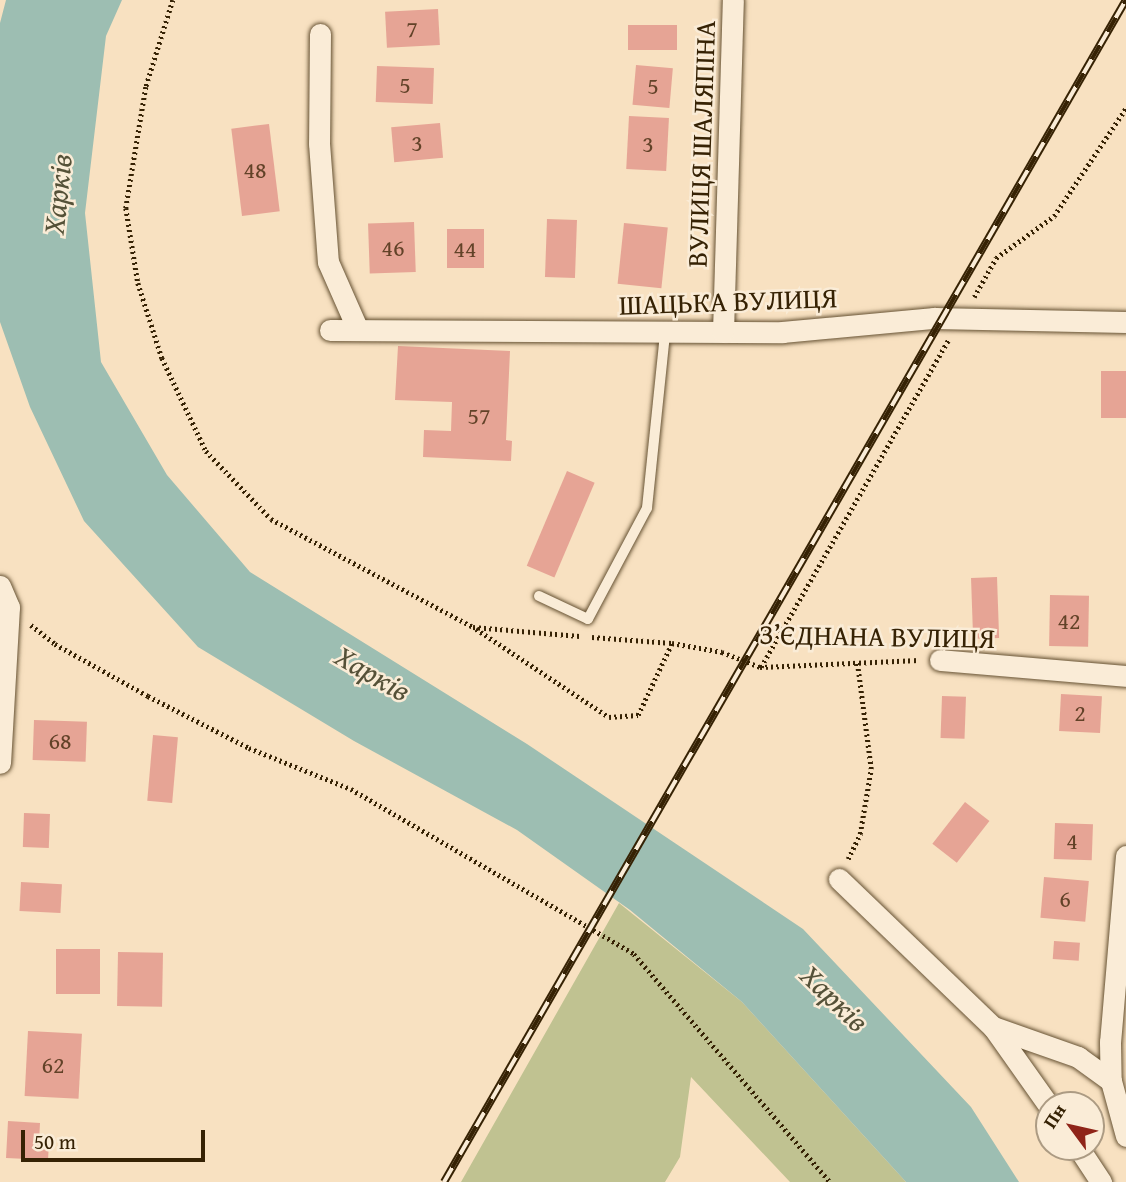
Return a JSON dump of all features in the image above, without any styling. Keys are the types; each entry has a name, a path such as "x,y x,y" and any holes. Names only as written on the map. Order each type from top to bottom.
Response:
{"street":[{"name":"ВУЛИЦЯ ШАЛЯПІНА","path":"723,332 733,0"},
{"path":"320,34 319,143 328,262 358,330"},
{"name":"ШАЦЬКА ВУЛИЦЯ","path":"330,330 665,333 961,318 1126,321"},
{"path":"0,586 9,607 0,763"},
{"name":"З’ЄДНАНА ВУЛИЦЯ","path":"940,660 1126,676"},
{"path":"1126,856 1110,1042 1111,1081 1126,1136"},
{"path":"839,879 993,1027 1038,1091"},
{"path":"993,1027 1078,1057 1111,1081"},
{"path":"1078,1057 1110,1042"},
{"path":"1087,1161 1101,1182"}],"lane":[{"path":"539,596 588,619 647,508 665,333"}],"path":[{"path":"173,0 146,87 126,208 138,283 162,358 206,451 271,519 473,627 608,717 638,715 672,643"},
{"path":"760,667 996,258 1055,216 1126,108"},
{"path":"9,607 55,644 148,696 249,748 351,789 634,954 830,1182"},
{"name":"З’ЄДНАНА ВУЛИЦЯ","path":"473,627 672,643 722,652 760,667 857,661 940,660"},
{"path":"839,879 859,834 871,769 857,661"}],"green space":[{"path":"619,903 742,1002 906,1182 790,1182 691,1077 680,1157 665,1182 461,1182"}],"water":[{"name":"Харків","path":"6,0 122,0 106,36 85,213 101,362 167,475 250,572 527,744 803,929 971,1107 1019,1182 906,1182 742,1002 630,910 517,830 354,741 198,647 84,521 30,407 0,322 0,23"}],"building":[{"path":"438,9 440,45 387,48 385,12"},
{"path":"628,25 677,25 677,50 628,50"},
{"path":"636,65 673,68 669,108 633,105"},
{"path":"377,66 434,68 433,104 376,102"},
{"path":"629,116 669,118 666,171 626,169"},
{"path":"440,123 443,158 394,162 391,127"},
{"path":"269,124 280,211 242,216 231,129"},
{"path":"547,219 577,220 575,278 545,277"},
{"path":"414,222 416,272 370,274 368,224"},
{"path":"624,223 668,228 661,288 618,284"},
{"path":"447,229 484,229 484,268 447,268"},
{"path":"398,346 510,351 506,440 512,441 511,461 423,457 424,430 451,431 452,402 395,400"},
{"path":"1101,371 1126,371 1126,418 1101,418"},
{"path":"567,471 595,483 554,578 527,566"},
{"path":"997,577 999,638 973,639 971,578"},
{"path":"1050,595 1089,596 1088,647 1049,646"},
{"path":"1061,694 1102,696 1100,733 1059,731"},
{"path":"942,696 966,697 965,739 941,738"},
{"path":"34,720 87,722 86,762 33,760"},
{"path":"153,735 178,737 172,803 147,801"},
{"path":"965,802 989,821 957,863 932,844"},
{"path":"24,813 50,814 49,848 23,847"},
{"path":"1055,823 1093,824 1092,860 1054,859"},
{"path":"1044,877 1089,881 1085,922 1040,918"},
{"path":"21,882 62,884 60,913 19,911"},
{"path":"1054,941 1080,943 1079,961 1053,959"},
{"path":"56,949 100,949 100,994 56,994"},
{"path":"118,952 163,953 162,1007 117,1006"},
{"path":"28,1031 82,1034 79,1099 25,1096"},
{"path":"8,1121 40,1123 39,1143 49,1143 48,1160 6,1158"}],"railway":[{"path":"444,1182 1126,0"}]}
